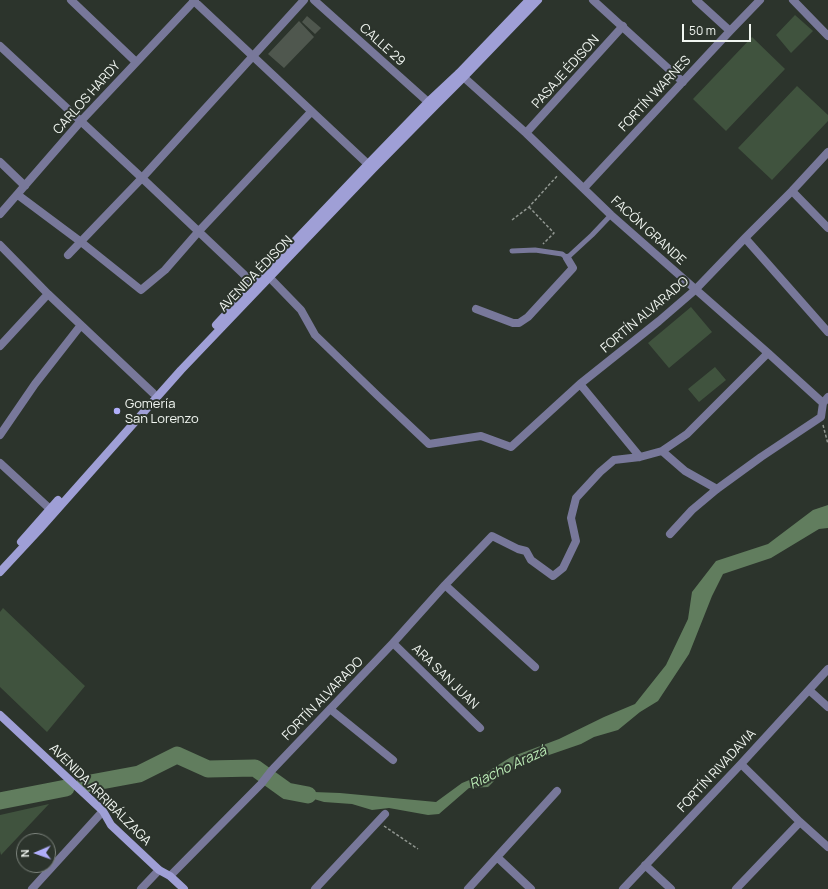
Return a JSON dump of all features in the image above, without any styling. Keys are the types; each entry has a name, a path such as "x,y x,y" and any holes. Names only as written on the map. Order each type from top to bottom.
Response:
{"main road":[{"name":"AVENIDA ÉDISON","path":"461,76 529,0"},
{"name":"AVENIDA ÉDISON","path":"0,572 39,530 54,509 154,393 254,284 432,104 538,0"},
{"name":"AVENIDA ÉDISON","path":"0,565 54,509 181,370 270,278 370,167"},
{"name":"AVENIDA ARRIBÁLZAGA","path":"0,715 103,811 111,825 159,870 170,876 184,889"}],"street":[{"path":"71,0 136,62"},
{"path":"194,0 370,167"},
{"name":"CARLOS HARDY","path":"0,214 81,122 194,0"},
{"path":"68,255 142,178 304,0"},
{"name":"CALLE 29","path":"314,0 432,104"},
{"path":"593,0 683,82"},
{"path":"696,0 730,31"},
{"name":"FORTÍN WARNES","path":"584,188 760,0"},
{"path":"793,0 828,36"},
{"name":"PASAJE ÉDISON","path":"526,133 623,26"},
{"path":"0,46 254,284 270,278"},
{"name":"FACÓN GRANDE","path":"461,76 526,133 611,215 768,353 826,400"},
{"path":"18,195 81,242 141,290 165,270 199,231 311,112"},
{"name":"FORTÍN ALVARADO","path":"270,278 301,310 315,335 429,444 482,436 511,447 580,384 659,322 696,290 828,152"},
{"path":"0,162 25,186"},
{"path":"792,191 828,228"},
{"path":"745,238 828,332"},
{"path":"0,245 48,294 154,393"},
{"path":"476,309 519,323 528,317 573,268 567,258"},
{"path":"0,346 48,294"},
{"path":"0,435 35,384 81,325"},
{"path":"580,384 640,457 662,451 687,434 768,353"},
{"path":"670,534 692,510 717,489 761,457 821,417 826,400"},
{"path":"662,451 685,471 717,489"},
{"name":"FORTÍN ALVARADO","path":"170,876 261,784 272,770 492,536 518,549 526,551 531,560 553,576 563,568 576,541 571,518 576,498 600,472 614,460 640,457"},
{"path":"0,463 54,509"},
{"path":"445,585 535,667"},
{"name":"ARA SAN JUAN","path":"393,643 480,728"},
{"name":"FORTÍN RIVADAVIA","path":"623,889 828,669"},
{"path":"809,690 828,707"},
{"path":"330,708 393,760"},
{"path":"741,764 800,822 828,847"},
{"path":"468,889 556,791"},
{"path":"32,889 103,811"},
{"path":"315,889 385,814"},
{"path":"736,889 800,822"},
{"path":"497,857 531,889"},
{"path":"645,865 671,889"},
{"path":"141,889 159,870"}],"lane":[{"path":"512,251 537,250 562,254 567,258 611,215"}],"path":[{"path":"512,220 529,207 564,169"},
{"path":"529,207 554,233 537,250"},
{"path":"821,417 828,444"},
{"path":"378,822 418,849"}],"shaded area":[{"path":"795,15 813,31 791,53 776,35"},
{"path":"752,37 785,69 726,131 693,99"},
{"path":"797,86 828,115 828,121 772,180 738,148"},
{"path":"691,307 712,332 669,368 648,343"},
{"path":"715,367 726,380 699,402 688,389"},
{"path":"3,608 85,686 47,732 0,687 0,612"},
{"path":"49,804 22,833 16,833 16,839 1,855 0,815"}],"water":[{"path":"828,505 828,528 819,529 771,558 723,574 712,596 689,654 658,701 640,712 618,730 594,737 581,744 523,764 498,777 488,787 469,788 439,814 428,815 389,808 372,810 352,804 324,802 287,791 340,793 436,802 462,783 484,774 511,757 559,739 635,704 666,665 688,619 692,592 716,561 768,544 813,510"}],"building":[{"path":"307,16 321,28 315,34 302,22"},
{"path":"299,21 314,37 284,68 268,54"}],"waterway":[{"name":"Riacho Arazá","path":"85,784 139,774 177,755 208,769 255,768 287,791 308,795"},
{"name":"Riacho Arazá","path":"0,801 66,788"}],"place":[{"name":"Gomería San Lorenzo","path":"117,411"}]}
